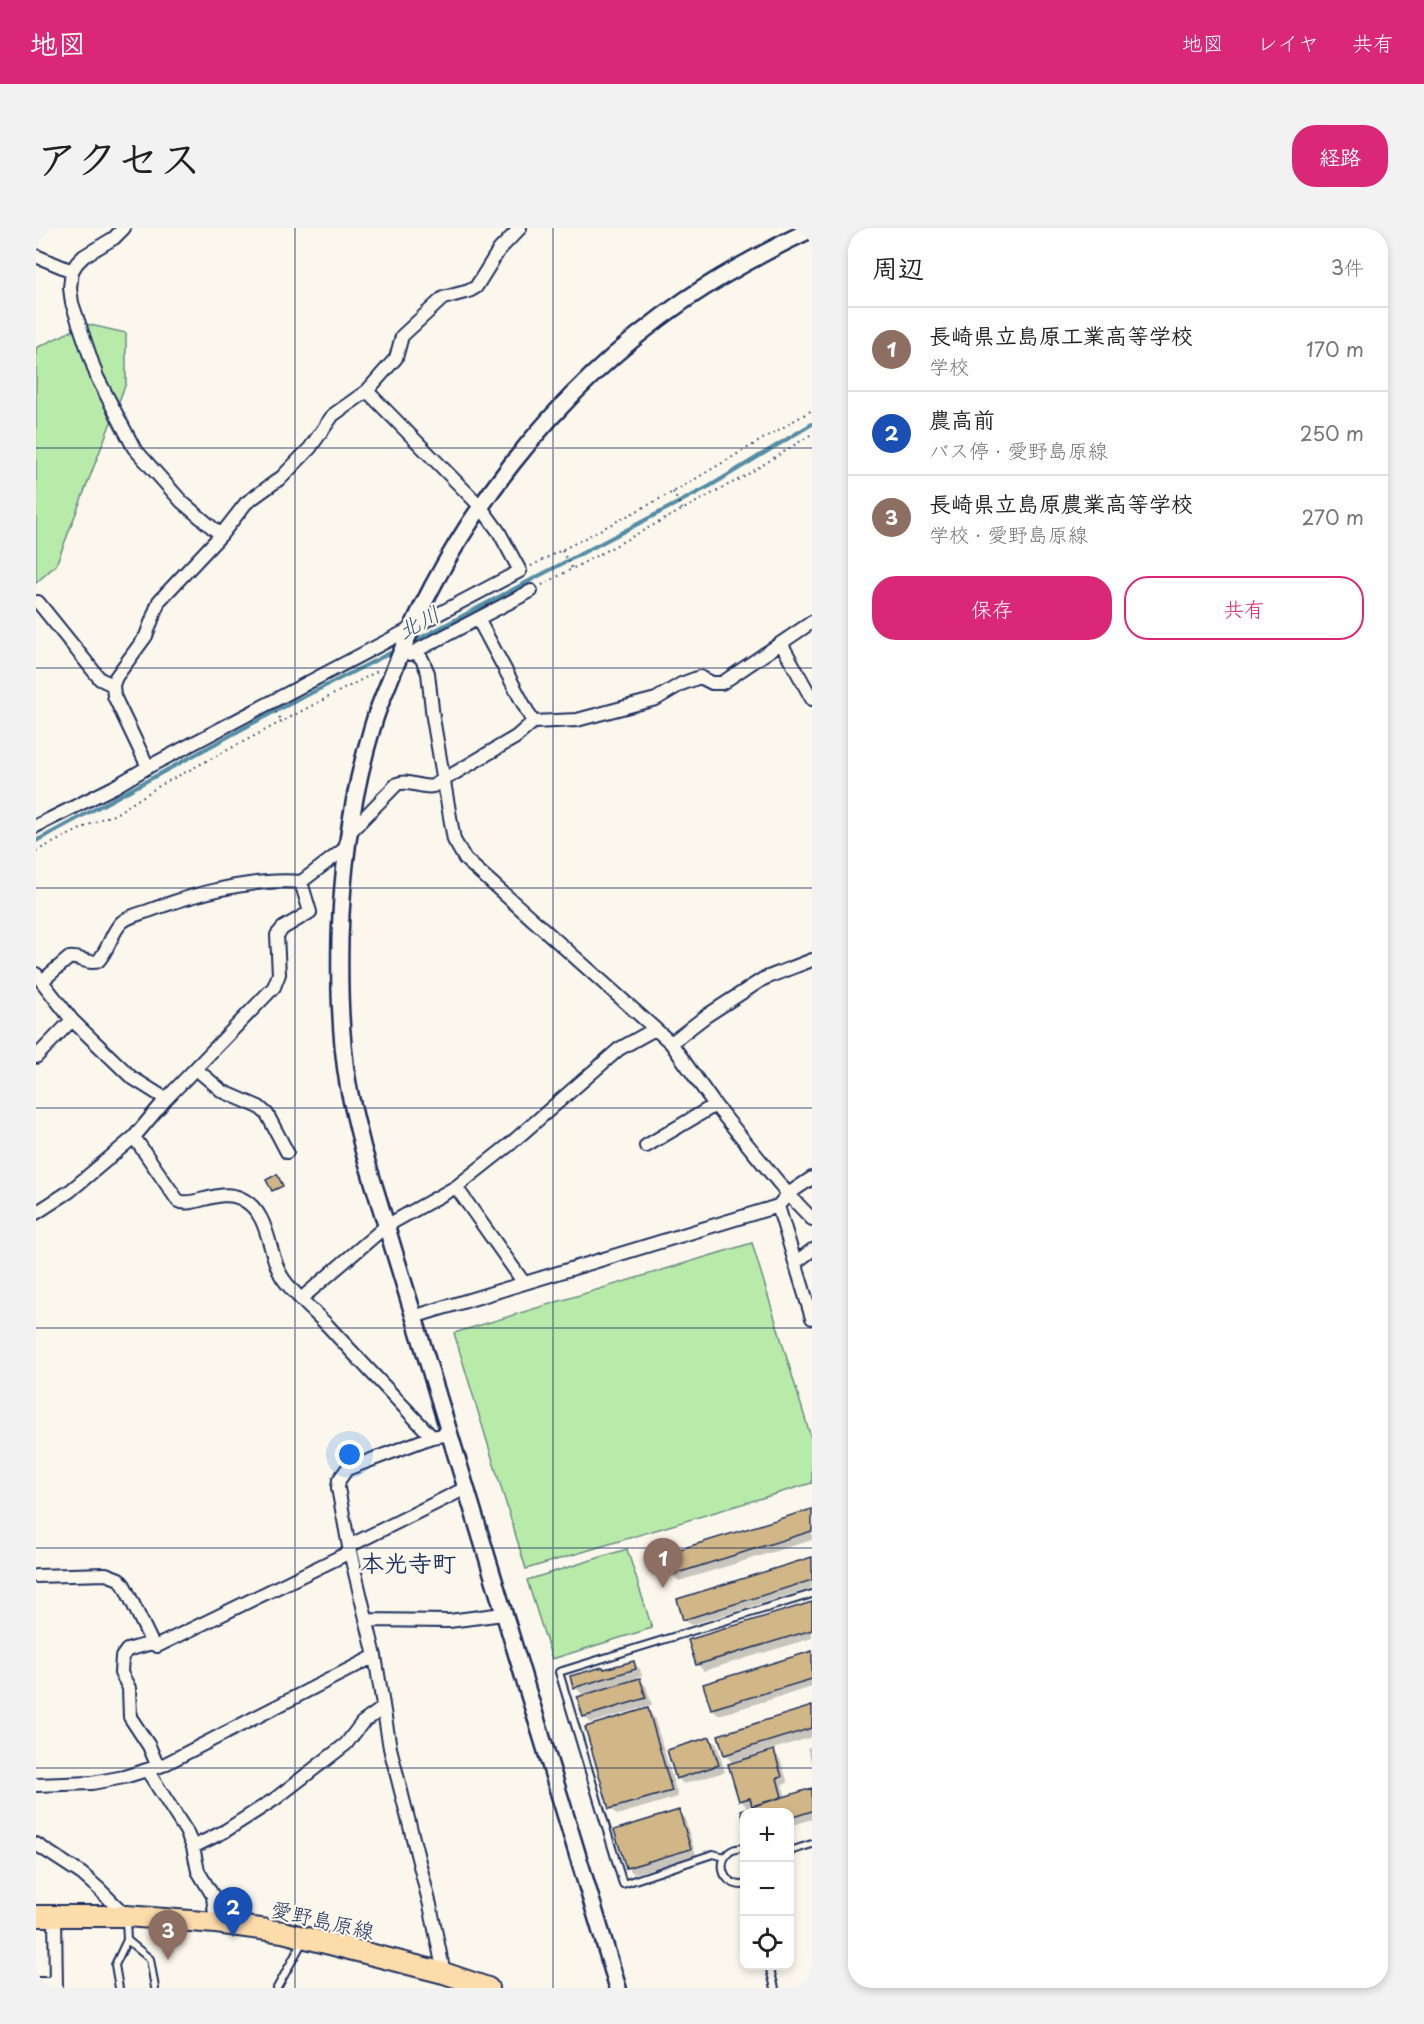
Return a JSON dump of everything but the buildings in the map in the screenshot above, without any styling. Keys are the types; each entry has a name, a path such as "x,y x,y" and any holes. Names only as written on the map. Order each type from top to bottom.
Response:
{"main road":[{"name":"愛野島原線","path":"45,1916 126,1916 216,1923 283,1932 444,1973 488,1988"}],"street":[{"path":"124,228 114,238 77,262 72,271 70,288 72,303 97,377 134,448 182,502 221,535"},
{"path":"148,766 114,696 113,685 116,676 146,636 159,601 221,535 246,503 282,477 310,448 333,415 367,391 396,358 402,336 443,298 476,287 499,250 520,228"},
{"path":"618,1988 360,1138 348,1083 343,1041 340,983 341,897 361,768 374,721 405,655 411,629 450,553 480,506 517,456 572,395 649,327 718,279 768,250 812,230"},
{"path":"36,256 72,271"},
{"path":"36,825 114,787 148,766 520,571 499,532 480,506 367,391"},
{"path":"405,655 531,591"},
{"path":"38,602 100,679 113,685"},
{"path":"478,619 533,722"},
{"path":"166,1099 131,1077 72,1020 39,978 69,958 91,963 98,961 120,924 129,917 180,900 254,884 285,880 302,882 349,839 397,784 405,782 430,787 516,736 533,722 577,720 656,699 700,676 712,683 722,683 812,622"},
{"path":"781,643 812,699"},
{"path":"405,655 422,659 428,673 442,779 454,840 465,859 671,1043 716,1105 788,1194 812,1219"},
{"path":"36,1213 70,1191 134,1137 166,1099 273,987 279,974 277,935 283,928 310,912 302,882"},
{"path":"671,1043 706,1016 763,979 812,960"},
{"path":"36,1057 72,1020"},
{"path":"302,1298 386,1226 456,1187 509,1145 619,1049 655,1029"},
{"path":"196,1069 222,1091 259,1107 267,1114 288,1152"},
{"path":"646,1146 716,1105"},
{"path":"134,1137 178,1201 185,1204 211,1196 228,1195 241,1198 254,1209 266,1228 282,1277 432,1437"},
{"path":"413,1317 778,1206 788,1194 812,1178"},
{"path":"456,1187 524,1283"},
{"path":"778,1206 812,1318"},
{"path":"795,1263 812,1251"},
{"path":"444,1973 430,1905 390,1748 375,1656 338,1488 342,1474 347,1469 432,1437 450,1434"},
{"path":"216,1923 213,1896 198,1871 193,1846 153,1768 149,1746 130,1718 129,1688 121,1673 122,1657 127,1650 152,1643 162,1645 466,1488"},
{"path":"36,1576 106,1574 119,1579 152,1643"},
{"path":"366,1620 449,1621 503,1614"},
{"path":"36,1785 92,1784 124,1778 153,1768 375,1656"},
{"path":"193,1846 225,1831 275,1799 346,1744 362,1723 383,1708"},
{"path":"36,1844 82,1874 126,1916"},
{"path":"36,1984 56,1986 45,1916"}],"lane":[{"path":"725,1857 713,1854 623,1884 559,1672 812,1594"},
{"path":"794,1849 812,1844"},
{"path":"740,1848 735,1848 725,1857 723,1869 725,1875 735,1884 740,1885"},
{"path":"119,1988 115,1965 128,1940 126,1916"},
{"path":"277,1988 305,1938"},
{"path":"128,1940 150,1959 155,1988"},
{"path":"771,1970 776,1988"}],"path":[{"path":"520,571 563,552 673,492 812,410"},
{"path":"531,591 683,511 812,434"},
{"path":"673,492 683,511"},
{"path":"563,552 572,568"},
{"path":"36,851 103,818 114,815 158,784 282,723 405,655"},
{"path":"279,719 282,723"}],"green space":[{"path":"86,324 126,333 126,383 56,565 36,583 36,348"},
{"path":"752,1243 812,1441 812,1483 526,1569 454,1333"},
{"path":"627,1549 652,1628 552,1659 527,1580"}],"waterway":[{"name":"北川","path":"411,643 710,486 812,424"},
{"name":"北川","path":"36,841 270,714 396,650"}],"place":[{"name":"長崎県立島原工業高等学校","path":"663,1588"},
{"name":"農高前","path":"233,1937"},
{"name":"長崎県立島原農業高等学校","path":"168,1960"}],"district":[{"name":"本光寺町","path":"408,1562"}]}
